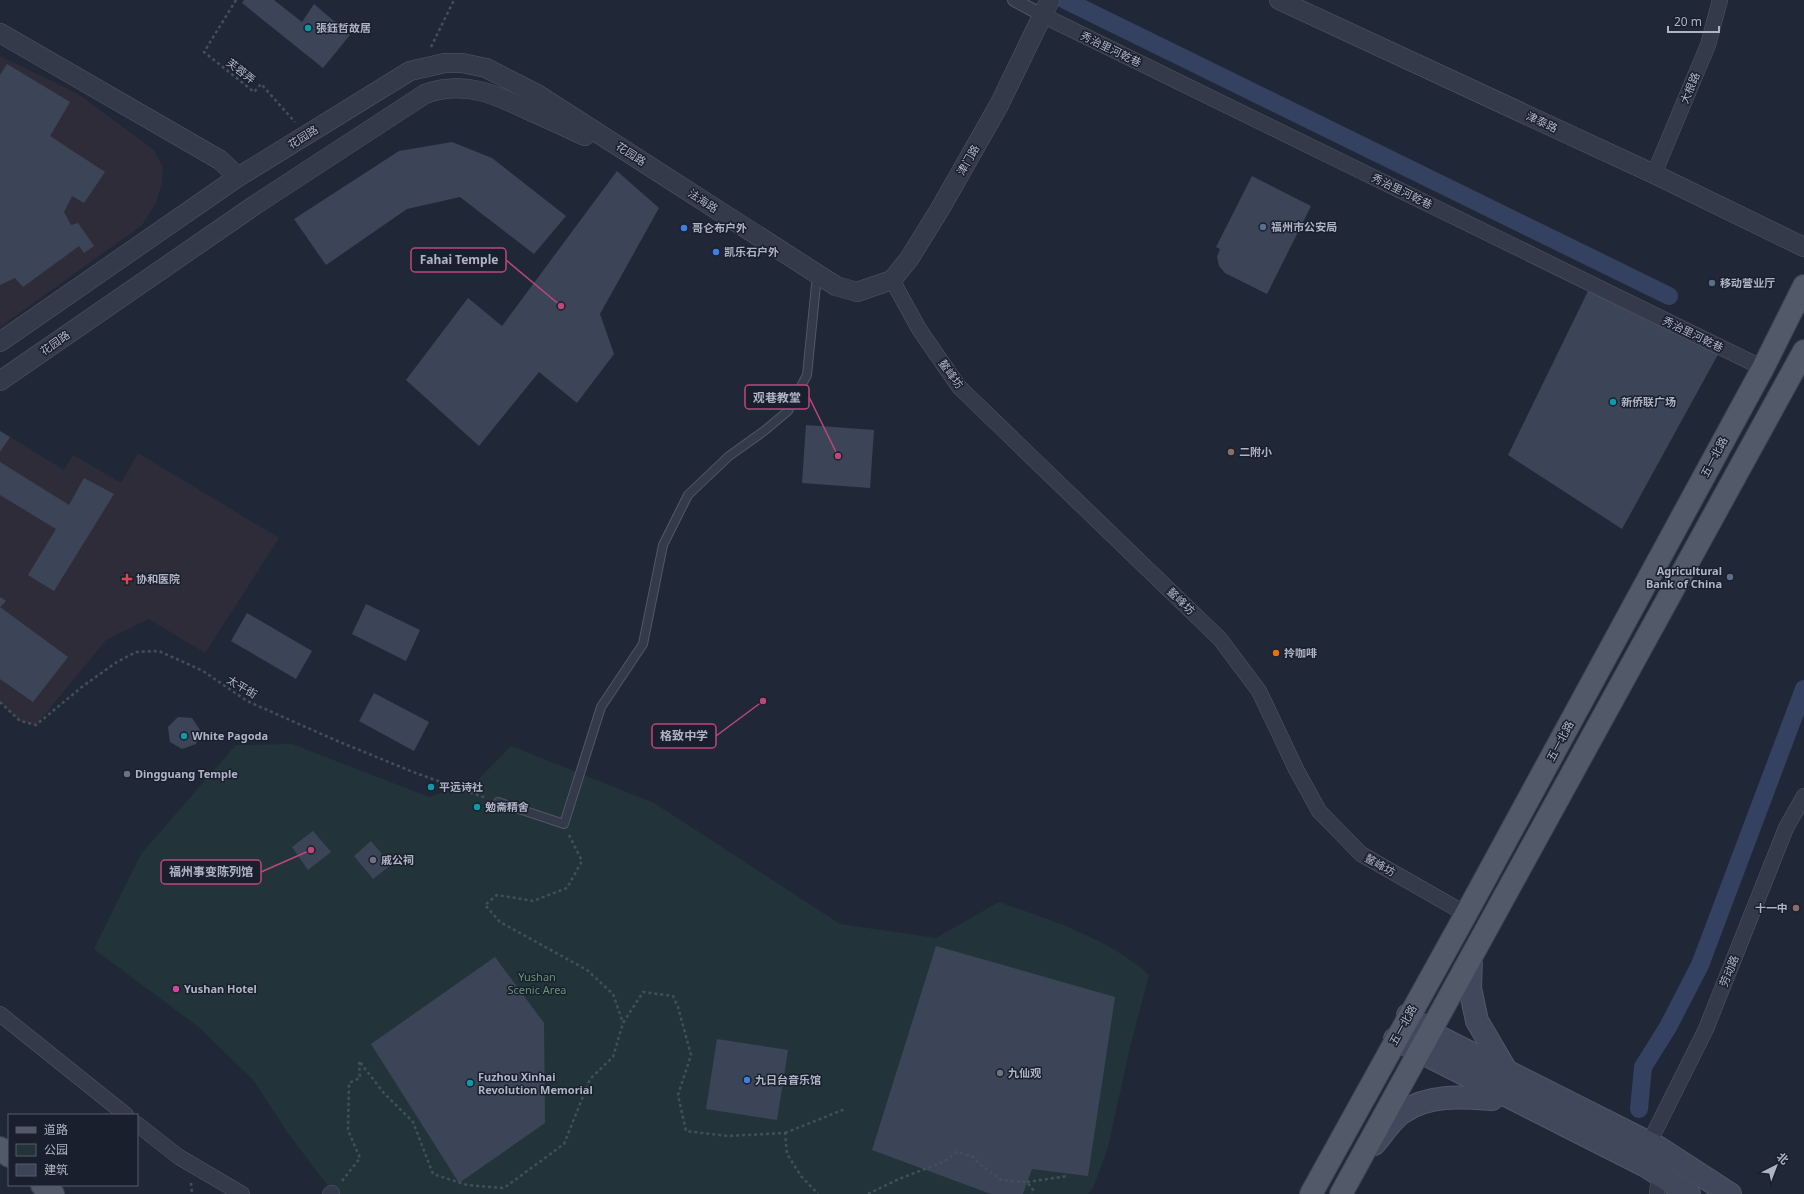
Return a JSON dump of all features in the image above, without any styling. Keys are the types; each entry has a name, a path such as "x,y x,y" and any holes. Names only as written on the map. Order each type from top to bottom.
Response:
{"main road":[{"name":"五一北路","path":"1311,1194 1395,1039 1466,914 1763,368 1804,286"},
{"path":"1341,1194 1804,351"},
{"path":"1471,958 1470,988 1477,1021 1506,1072"},
{"path":"1408,1016 1429,1032 1649,1143 1730,1194"},
{"path":"1395,1039 1646,1166 1658,1184 1689,1194"},
{"path":"1359,1161 1402,1112 1430,1099 1460,1097 1492,1099 1498,1092"},
{"path":"0,1148 8,1155"},
{"path":"43,1186 52,1194"}],"street":[{"path":"1014,0 1046,8"},
{"name":"津泰路","path":"1279,0 1654,174 1804,247"},
{"name":"大根路","path":"1654,174 1708,45 1720,0"},
{"name":"津门路","path":"892,280 909,259 940,209 999,105 1046,8"},
{"name":"秀治里河乾巷","path":"1046,8 1763,368"},
{"path":"0,33 220,160 238,177"},
{"name":"花园路","path":"0,342 238,177 410,71 445,62 462,63 486,68 537,94 654,168"},
{"name":"花园路","path":"0,381 255,205 425,94 440,88 481,90 498,96 654,168"},
{"name":"法海路","path":"654,168 836,286 856,292 892,280"},
{"name":"鳌峰坊","path":"892,280 919,329 959,387 1220,639 1259,691 1296,769 1319,811 1361,854 1466,914"},
{"name":"劳动路","path":"1649,1143 1706,1029 1786,828 1804,796"},
{"path":"0,1014 125,1114"},
{"path":"138,1125 179,1157 242,1194"}],"lane":[{"path":"498,802 564,824 601,707 643,644 663,545 688,495 729,456 764,431 788,411 807,375 817,275"}],"path":[{"name":"芙蓉弄","path":"236,0 204,52 254,92 261,84 307,134"},
{"path":"410,71 426,59 454,0"},
{"name":"太平街","path":"0,702 20,721 36,725 83,686 117,662 136,652 158,651 202,671 247,701 406,769 498,802"},
{"path":"564,824 582,861 567,888 533,901 497,895 485,905 500,922 587,970 613,994 624,1023"},
{"path":"331,1193 360,1158 348,1130 348,1083 360,1078 359,1061 383,1092 413,1122 433,1174 467,1185 504,1188 564,1144 590,1079 613,1057 624,1023 643,992 673,996 678,1007 691,1055 678,1095 686,1131 728,1136 785,1133 845,1109"},
{"path":"785,1133 787,1154 802,1176 818,1194"},
{"path":"868,1194 899,1179 943,1162 957,1152 972,1156 1001,1180 1027,1182 1068,1176"},
{"path":"1027,1182 1033,1190 1032,1194"}],"shaded area":[{"path":"0,56 78,94 154,150 163,168 162,182 156,203 142,225 0,327"},
{"name":"协和医院","path":"0,431 64,470 73,455 121,483 138,453 279,538 205,653 149,619 106,640 36,725 20,721 0,702"}],"green space":[{"name":"Yushan Scenic Area","path":"292,744 429,797 476,782 511,746 654,803 840,924 936,938 999,902 1058,923 1097,940 1133,962 1149,975 1130,1047 1108,1147 1093,1188 1088,1194 334,1194 288,1133 254,1081 200,1028 94,949 141,854 236,745"}],"building":[{"name":"張鈺哲故居","path":"244,0 274,0 302,22 314,4 350,35 323,68 242,3"},
{"path":"7,64 70,102 50,136 105,172 84,203 72,196 64,212 71,225 78,223 94,246 84,253 79,246 23,287 15,278 0,285 0,75"},
{"path":"452,142 492,158 566,216 534,254 460,197 407,209 326,265 294,219 399,151"},
{"path":"617,171 659,208 600,314 614,354 577,403 539,372 479,446 406,380 468,298 502,326"},
{"name":"福州市公安局","path":"1252,176 1311,206 1267,294 1225,273 1219,266 1217,257 1220,249 1216,247"},
{"name":"新侨联广场","path":"1591,285 1721,349 1622,529 1508,455"},
{"path":"806,425 874,430 870,488 802,483"},
{"path":"0,431 10,437 0,452"},
{"path":"0,462 69,505 84,478 114,494 54,591 28,575 56,529 0,495"},
{"path":"0,597 6,601 0,607"},
{"path":"366,604 420,630 406,661 352,634"},
{"path":"0,607 68,657 33,702 0,679"},
{"path":"247,613 312,651 296,679 231,641"},
{"path":"374,693 429,722 414,751 359,721"},
{"name":"White Pagoda","path":"178,717 192,718 200,730 196,744 182,749 170,742 168,727"},
{"path":"313,831 331,852 308,870 292,847"},
{"name":"戚公祠","path":"371,841 391,865 373,879 354,856"},
{"name":"九仙观","path":"936,946 1115,997 1088,1176 1032,1169 1023,1194 991,1194 872,1150"},
{"name":"Fuzhou Xinhai Revolution Memorial","path":"495,957 544,1023 545,1123 459,1183 371,1044"},
{"name":"九日台音乐馆","path":"717,1039 788,1050 777,1120 706,1109"}],"waterway":[{"path":"1065,0 1669,296"},
{"path":"1639,1109 1643,1067 1668,1027 1700,965 1804,689"}],"place":[{"name":"張鈺哲故居","path":"308,28"},
{"name":"福州市公安局","path":"1263,227"},
{"name":"哥仑布户外","path":"684,228"},
{"name":"凯乐石户外","path":"716,252"},
{"name":"移动营业厅","path":"1712,283"},
{"name":"Fahai Temple","path":"561,306"},
{"name":"新侨联广场","path":"1613,402"},
{"name":"二附小","path":"1231,452"},
{"name":"观巷教堂","path":"838,456"},
{"name":"Agricultural Bank of China","path":"1730,577"},
{"name":"协和医院","path":"127,579"},
{"name":"拎咖啡","path":"1276,653"},
{"name":"格致中学","path":"763,701"},
{"name":"White Pagoda","path":"184,736"},
{"name":"Dingguang Temple","path":"127,774"},
{"name":"平远诗社","path":"431,787"},
{"name":"勉斋精舍","path":"477,807"},
{"name":"福州事变陈列馆","path":"311,850"},
{"name":"戚公祠","path":"373,860"},
{"name":"十一中","path":"1796,908"},
{"name":"Yushan Hotel","path":"176,989"},
{"name":"九仙观","path":"1000,1073"},
{"name":"九日台音乐馆","path":"747,1080"},
{"name":"Fuzhou Xinhai Revolution Memorial","path":"470,1083"}]}
